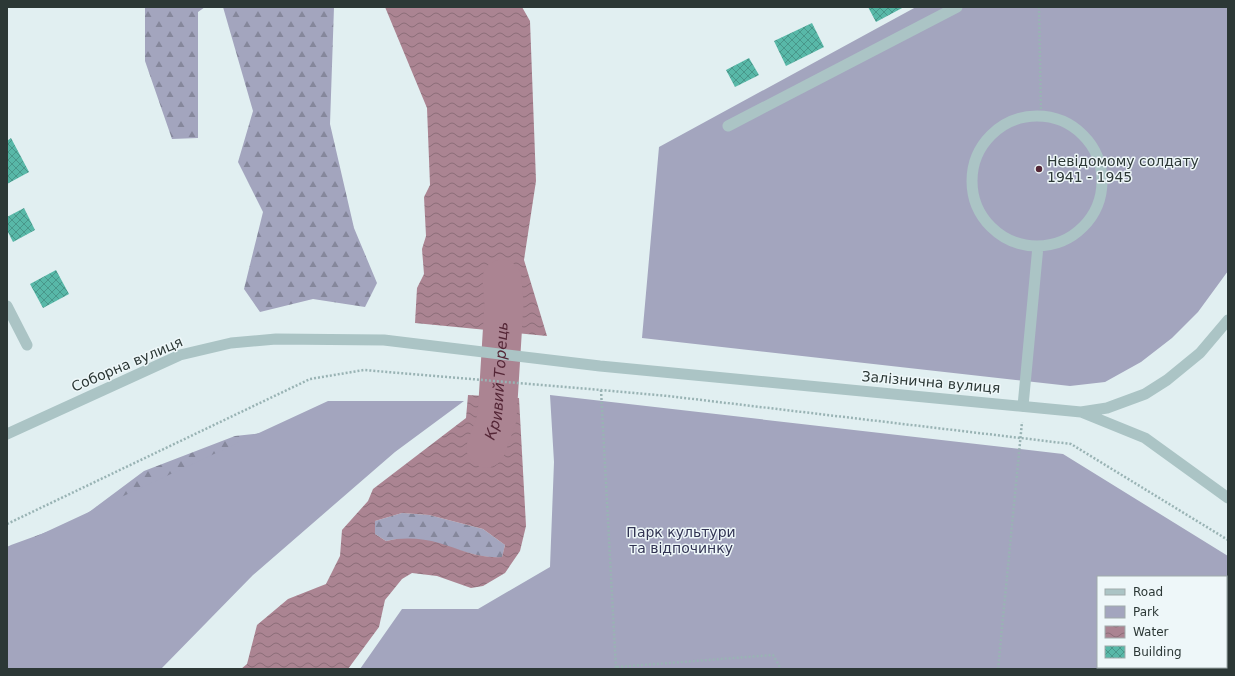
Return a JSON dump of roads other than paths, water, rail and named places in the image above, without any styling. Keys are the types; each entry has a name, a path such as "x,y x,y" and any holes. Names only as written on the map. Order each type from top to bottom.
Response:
{"street":[{"path":"728,126 957,7"},
{"path":"1041,115 1062,120 1081,132 1095,149 1102,171 1102,193 1094,214 1079,231 1060,242 1038,246 1017,243 998,234 984,218 974,200 972,179 975,158 986,140 1001,126 1020,118 1041,115"},
{"path":"1023,406 1038,246"},
{"path":"7,306 27,345"},
{"name":"Залізнична вулиця","path":"600,366 1081,412 1107,408 1145,394 1167,380 1200,353 1228,320"},
{"name":"Соборна вулиця","path":"7,434 180,355 231,343 276,339 384,340 600,366"},
{"path":"1081,412 1145,438 1228,498"}],"water":[{"path":"385,7 522,7 530,21 536,181 524,260 547,336 415,323 417,288 424,274 422,249 426,236 424,197 430,185 427,108"},
{"path":"468,395 519,398 526,526 520,551 505,573 483,586 471,588 437,576 412,573 402,579 385,600 379,627 348,669 241,669 247,664 257,625 288,599 326,584 340,556 342,530 368,501 373,489 466,418","holes":["402,513 429,515 483,529 505,545 502,557 477,555 426,540 406,539 386,541 375,534 375,521"]}],"waterway":[{"name":"Кривий Торець","path":"486,448 497,418 504,304 502,279"}],"place":[{"name":"Невідомому солдату 1941 - 1945","path":"1039,169"}],"park label":[{"name":"Парк культури та відпочинку","path":"681,540"}]}
